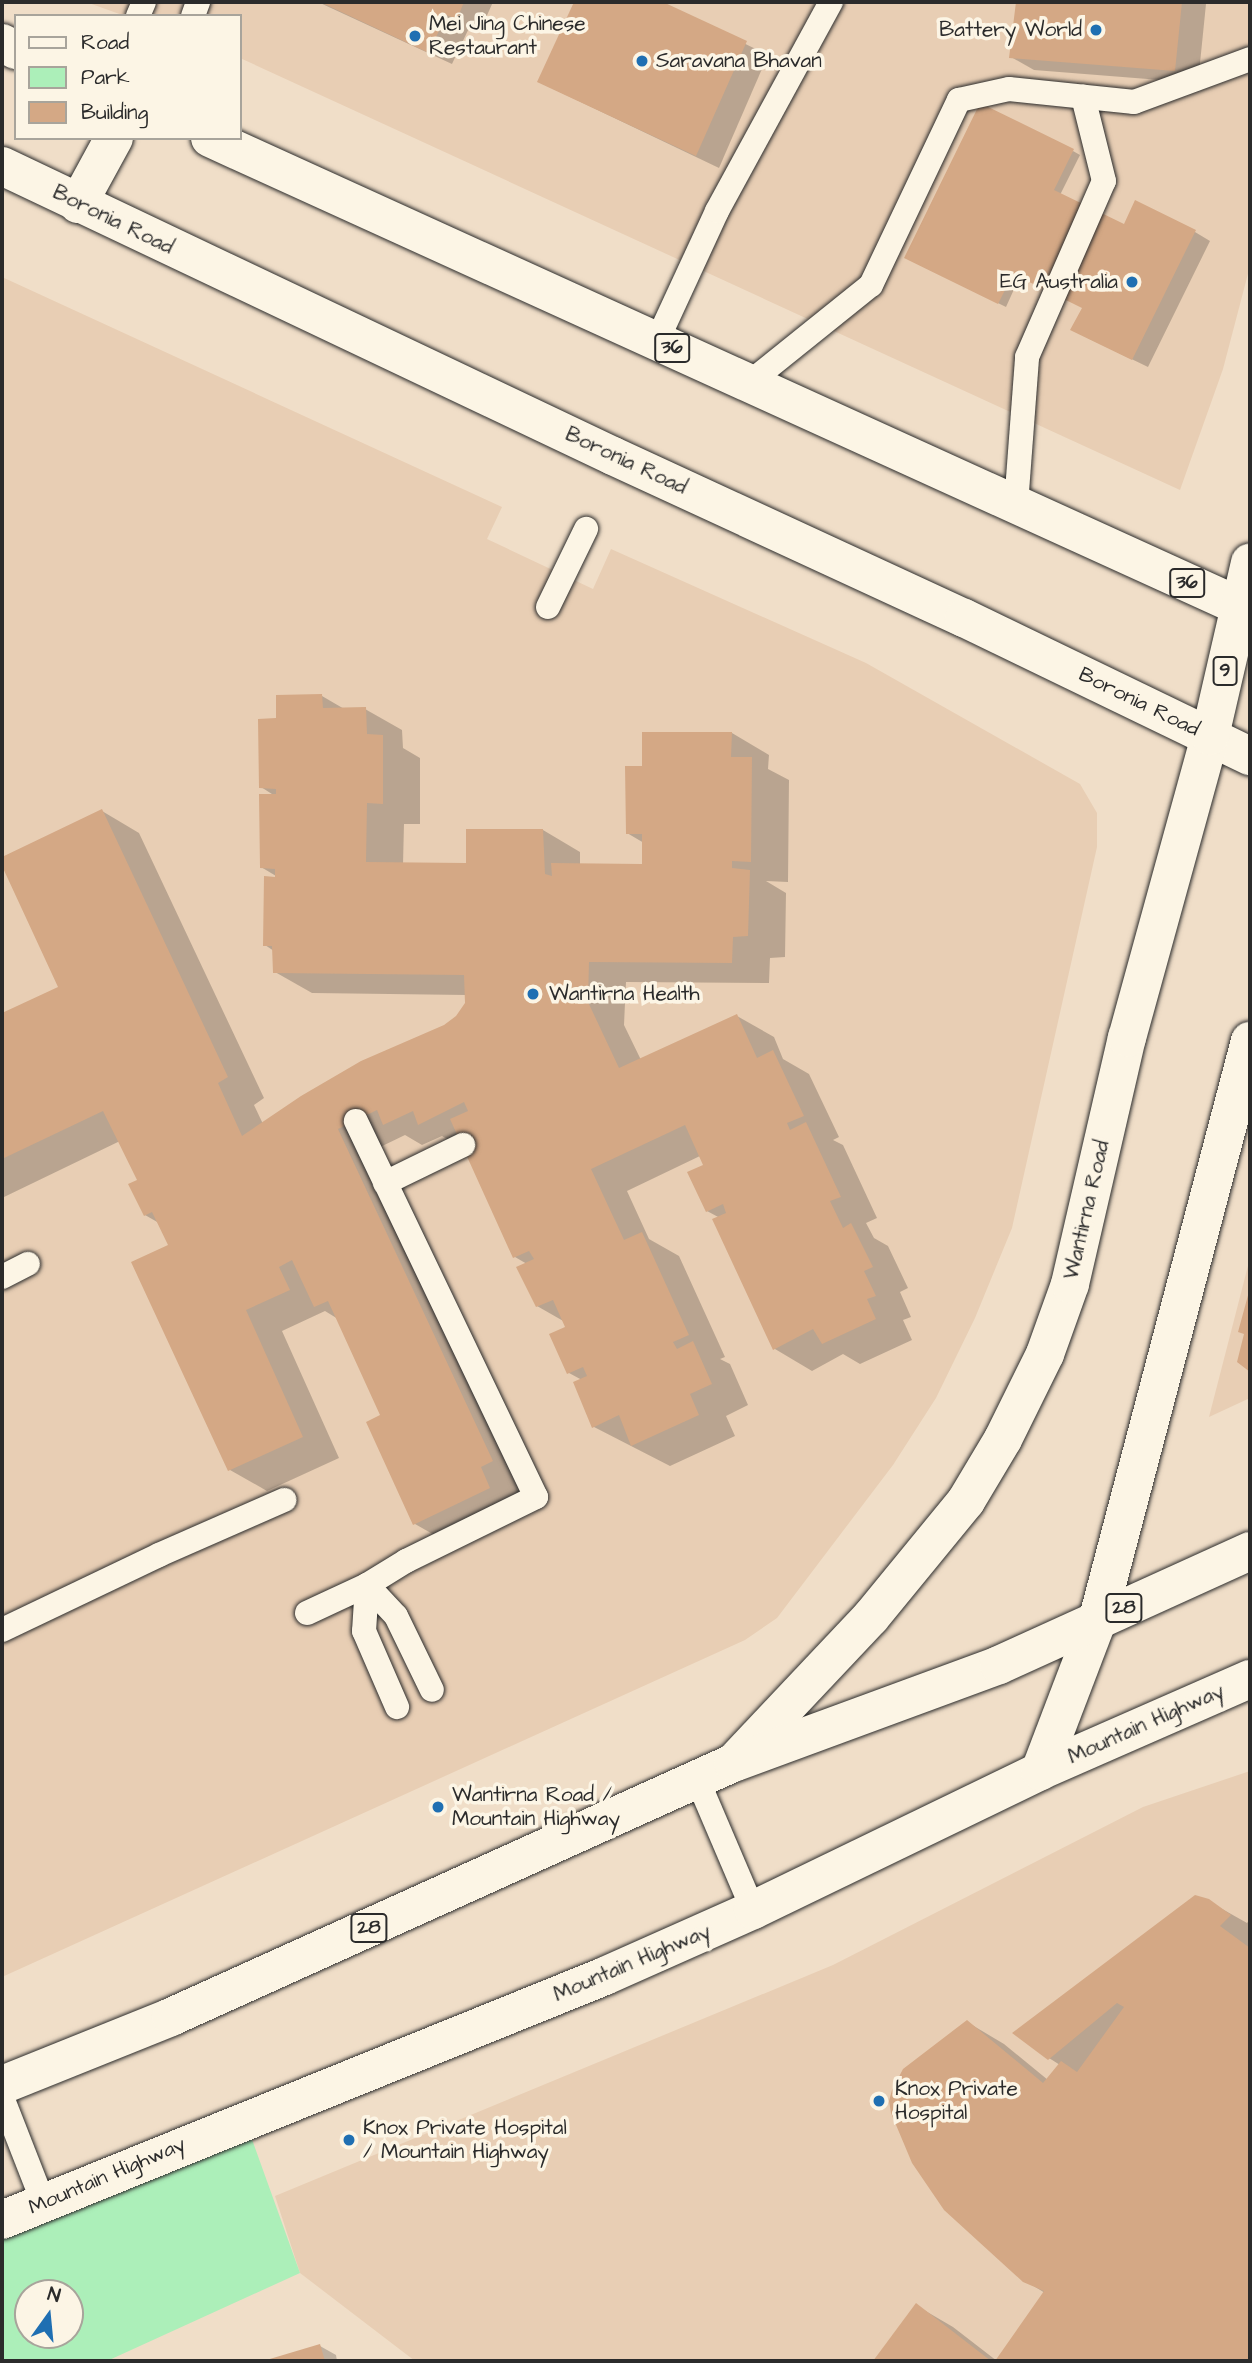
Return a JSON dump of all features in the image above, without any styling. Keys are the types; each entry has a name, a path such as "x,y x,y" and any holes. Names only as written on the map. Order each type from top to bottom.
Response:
{"main road":[{"path":"78,204 113,140"},
{"name":"36","path":"214,140 1245,609"},
{"name":"Boronia Road","path":"2,166 964,618 1250,756"},
{"name":"Wantirna Road","path":"733,1763 871,1617 965,1501 1003,1439 1045,1354 1070,1284 1127,1038 1245,609 1250,563"},
{"path":"1040,1771 1097,1622 1250,1041"},
{"name":"28","path":"2,2085 171,2017 733,1763 999,1665 1250,1551"},
{"name":"Mountain Highway","path":"2,2220 606,1976 754,1910 1040,1771 1250,1679"}],"lane":[{"path":"657,341 718,211 831,2"},
{"path":"748,383 871,285 959,100 1009,89 1133,102 1250,59"},
{"path":"1016,505 1027,357 1104,181 1083,97"},
{"path":"548,607 586,529"},
{"path":"307,1613 367,1586 406,1560 536,1497 356,1121"},
{"path":"385,1183 463,1145"},
{"path":"2,1277 28,1264"},
{"path":"2,1630 159,1555 284,1500"},
{"path":"367,1586 396,1616 432,1690"},
{"path":"367,1586 364,1631 397,1707"},
{"path":"698,1781 754,1910"},
{"path":"2,2097 43,2202"}],"shaded area":[{"path":"86,2 1250,2 1250,266 1223,369 1180,490 242,59 242,14 119,14"},
{"name":"Wantirna Health","path":"2,277 502,507 487,539 593,589 611,549 866,663 1080,784 1097,813 1097,847 1012,1228 975,1318 936,1398 893,1465 777,1618 745,1640 2,1977"},
{"path":"1250,1258 1250,1398 1209,1417"},
{"name":"Knox Private Hospital","path":"1250,1771 1250,2361 415,2361 300,2273 275,2196 833,1965 1143,1807"}],"green space":[{"path":"245,2120 300,2273 107,2361 2,2361 2,2220"}],"building":[{"name":"Mei Jing Chinese Restaurant","path":"320,2 464,2 457,19 446,15 429,53"},
{"name":"Saravana Bhavan","path":"574,2 663,2 747,41 696,156 537,82"},
{"name":"Battery World","path":"1016,2 1182,2 1175,71 1009,58"},
{"path":"980,103 1074,149 1054,190 1124,224 1135,200 1196,230 1132,360 1070,330 1082,308 1013,274 998,304 904,258"},
{"path":"322,694 323,708 366,707 367,734 383,735 383,804 367,803 366,862 466,863 466,829 543,829 545,874 552,876 551,863 642,864 642,834 626,834 625,766 642,766 642,732 732,732 731,757 752,757 751,862 732,861 732,868 750,870 748,936 733,937 732,963 589,962 588,1002 619,1068 737,1014 757,1058 773,1050 804,1116 787,1123 790,1130 806,1122 841,1197 830,1201 843,1228 851,1223 873,1267 864,1271 876,1296 867,1299 876,1319 822,1344 813,1329 773,1350 712,1219 726,1213 723,1204 706,1212 687,1172 703,1165 685,1125 591,1169 624,1240 642,1232 689,1335 673,1342 677,1349 693,1341 712,1384 690,1394 699,1415 631,1446 619,1415 592,1428 573,1382 587,1376 583,1367 567,1374 549,1334 565,1327 553,1300 536,1307 516,1267 534,1259 529,1251 513,1258 450,1119 468,1111 464,1102 418,1125 413,1111 383,1125 377,1110 338,1129 493,1461 481,1467 490,1488 413,1525 366,1422 380,1415 328,1301 314,1307 292,1260 279,1267 290,1290 246,1310 303,1437 228,1471 131,1262 168,1245 152,1212 144,1216 128,1184 137,1180 103,1111 2,1159 2,1013 58,987 2,866 2,857 102,809 228,1077 218,1083 242,1136 301,1096 361,1061 444,1025 456,1016 465,1003 464,975 273,973 272,946 263,946 264,876 275,877 275,869 260,868 259,794 276,794 276,789 259,788 258,719 276,718 276,695"},
{"path":"1250,1288 1250,1372 1237,1362 1244,1334 1238,1332"},
{"path":"1195,1895 1209,1899 1231,1915 1220,1926 1250,1948 1250,2361 995,2361 1044,2291 1023,2282 944,2210 912,2163 891,2113 889,2101 892,2090 903,2069 967,2020 1043,2083 1061,2061 1077,2072 1124,2007 1117,2003 1048,2060 1012,2033"},
{"path":"916,2303 991,2361 873,2361"},
{"path":"320,2344 325,2361 263,2361"}],"place":[{"name":"Battery World","path":"1096,30"},
{"name":"Mei Jing Chinese Restaurant","path":"415,36"},
{"name":"Saravana Bhavan","path":"642,61"},
{"name":"EG Australia","path":"1132,282"},
{"name":"Wantirna Health","path":"533,994"},
{"name":"Wantirna Road / Mountain Highway","path":"438,1807"},
{"name":"Knox Private Hospital","path":"879,2101"},
{"name":"Knox Private Hospital / Mountain Highway","path":"349,2140"}]}
